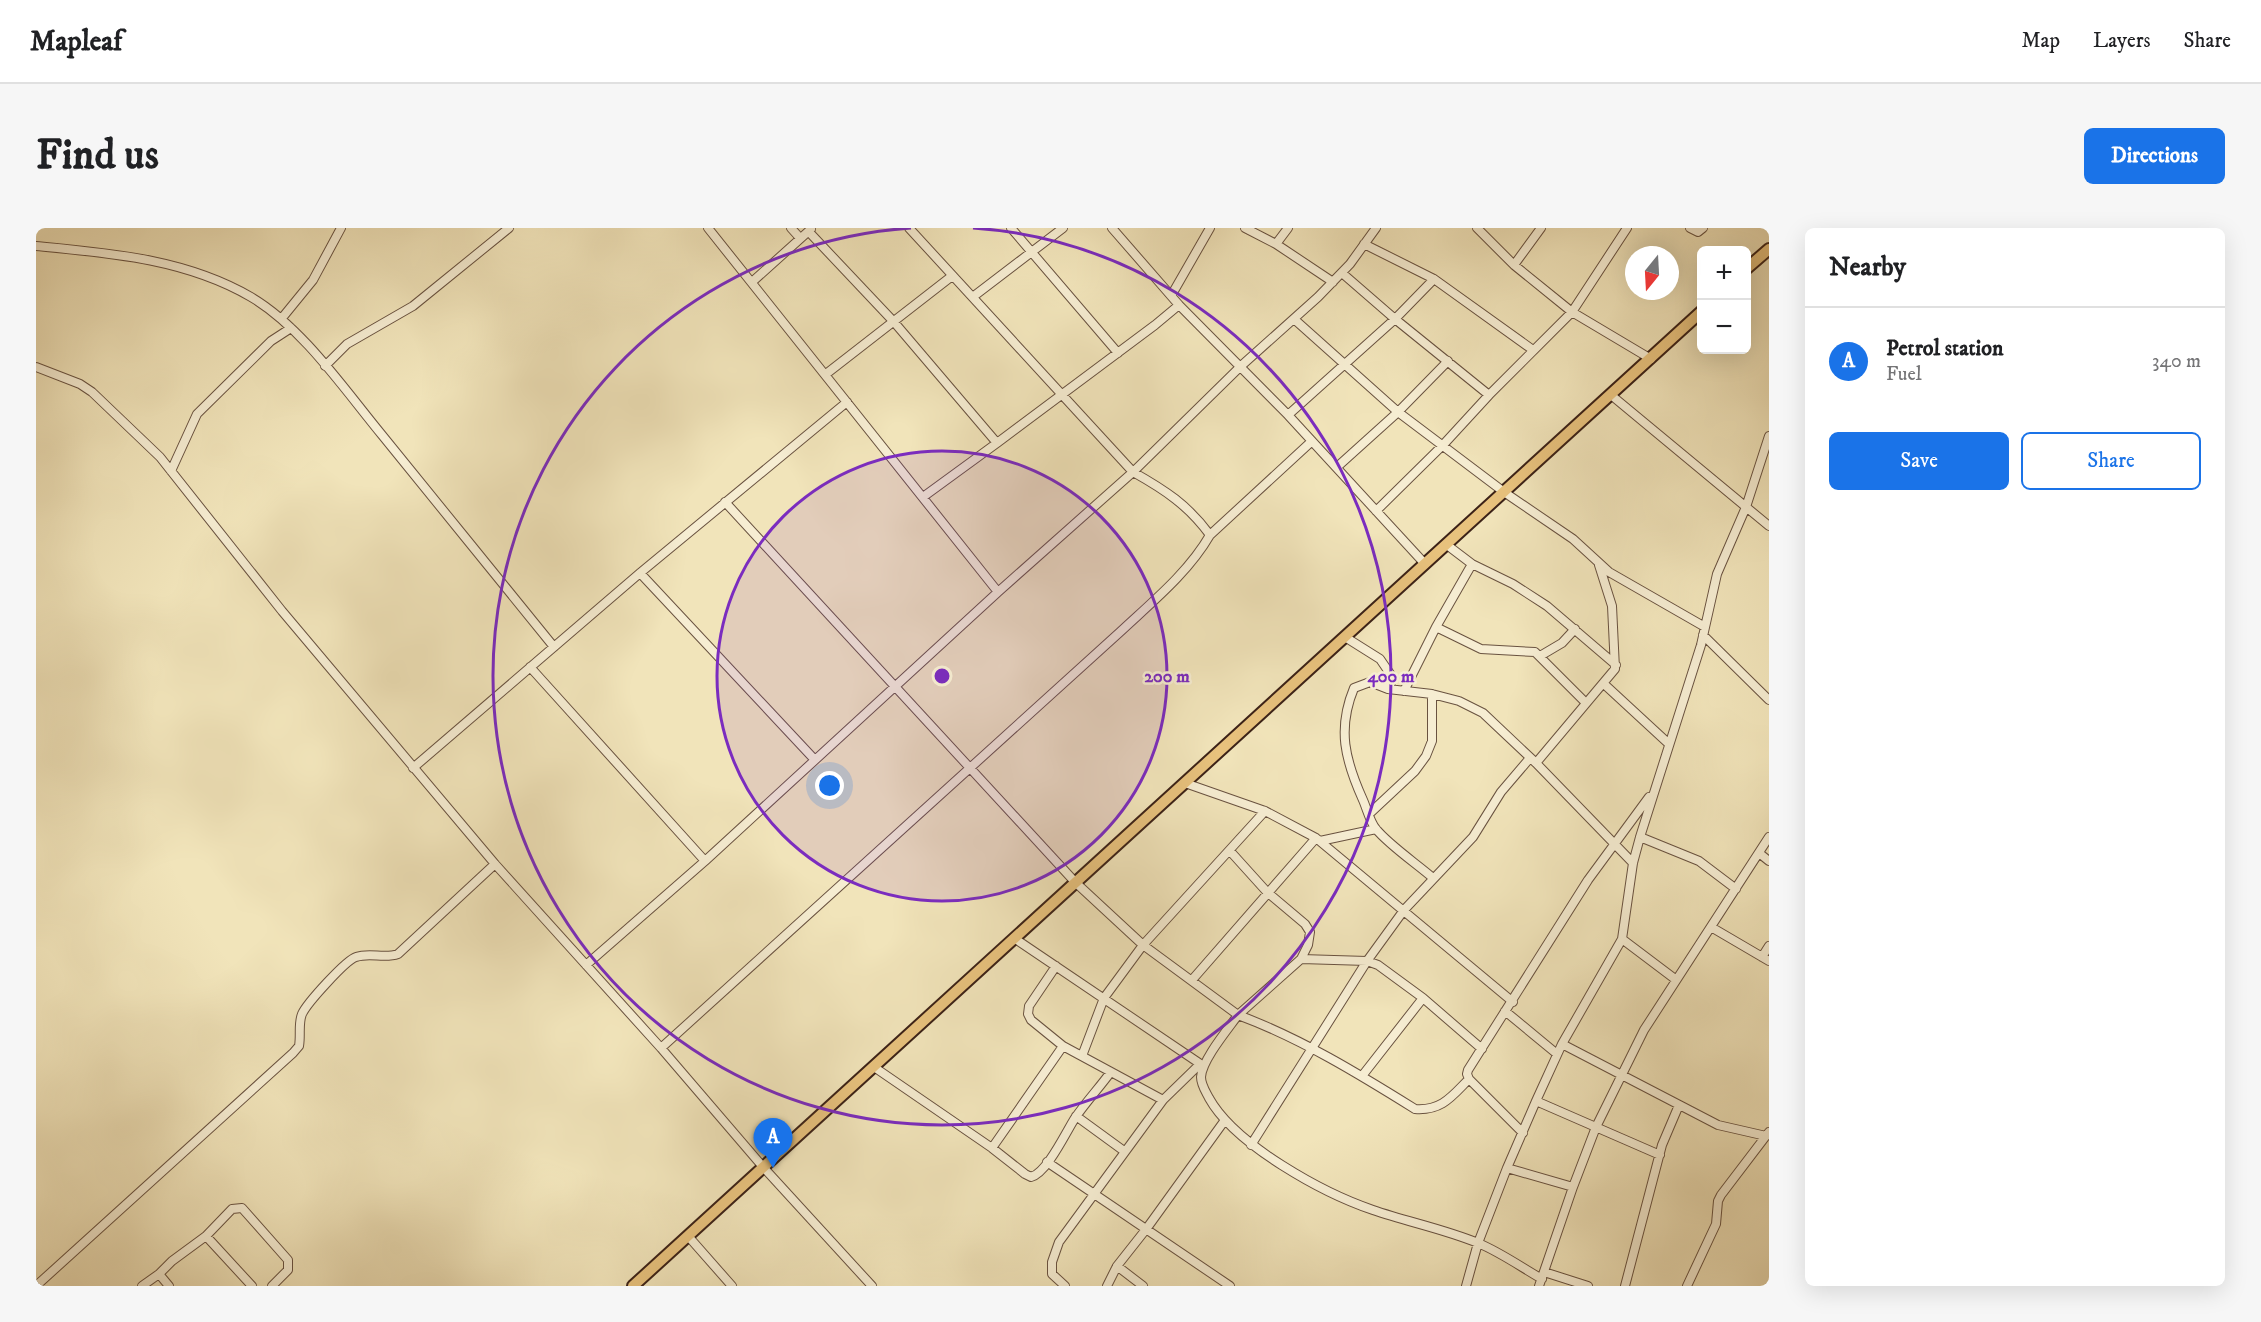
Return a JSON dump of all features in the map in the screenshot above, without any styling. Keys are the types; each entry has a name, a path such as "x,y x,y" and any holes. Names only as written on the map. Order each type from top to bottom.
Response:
{"main road":[{"path":"1751,265 1769,249"},
{"path":"633,1286 1697,315"}],"street":[{"path":"282,318 313,280 341,228"},
{"path":"325,366 347,344 413,306 509,228"},
{"path":"708,228 998,592"},
{"path":"791,228 800,238"},
{"path":"909,228 952,276 974,296 1060,395 1133,472 1173,495 1190,510 1210,535"},
{"path":"1011,228 1118,353"},
{"path":"974,296 1063,228"},
{"path":"1171,296 1210,228"},
{"path":"1245,228 1276,244 1333,282"},
{"path":"1276,244 1288,228"},
{"path":"586,965 705,861 894,686 1133,472 1241,366 1342,273 1376,228"},
{"path":"1477,228 1514,266 1572,312 1651,359"},
{"path":"1514,266 1541,228"},
{"path":"1376,511 1572,312 1627,228"},
{"path":"1690,228 1698,232 1703,228"},
{"path":"1115,229 1179,305 1288,415 1425,564"},
{"path":"752,282 810,230 894,322 997,443"},
{"path":"1364,244 1434,279 1533,350"},
{"path":"36,246 127,255 171,265 211,278 250,297 282,318 325,366 554,647"},
{"path":"1342,273 1489,395"},
{"path":"826,374 952,276"},
{"path":"1288,415 1395,319 1434,279"},
{"path":"924,497 1179,305"},
{"path":"1294,319 1398,412 1504,492 1573,539 1609,572 1704,631 1769,700"},
{"path":"171,471 197,414 271,341 291,328"},
{"path":"1337,467 1398,412 1448,361"},
{"path":"36,367 80,384 92,392 136,433 171,471 282,611 495,864 661,1048 763,1167 872,1286"},
{"path":"1611,395 1769,526"},
{"path":"413,768 640,573 847,402"},
{"path":"1466,1286 1478,1243 1507,1168 1557,1054 1622,939 1640,837 1704,631 1717,574 1746,507 1769,436"},
{"path":"661,1048 1184,571 1200,552 1210,535 1312,441"},
{"path":"725,502 1075,882 1143,945 1238,1015 1259,1023 1362,1076 1415,1109 1428,1110 1446,1102 1470,1079"},
{"path":"1447,545 1472,564 1531,596 1575,629 1616,665"},
{"path":"1404,691 1436,627 1472,564"},
{"path":"1251,1145 1367,961 1404,910 1473,837 1501,792 1587,704 1616,669 1612,606 1599,564"},
{"path":"640,573 815,760"},
{"path":"1436,627 1481,650 1535,652 1587,704"},
{"path":"1540,656 1562,643 1575,629"},
{"path":"1345,637 1385,664 1393,678 1388,689"},
{"path":"530,667 705,861"},
{"path":"1432,878 1376,829 1355,783 1346,754 1343,732 1345,716 1357,686 1370,682 1388,689 1432,694 1478,710 1533,760 1634,863"},
{"path":"1604,684 1669,744"},
{"path":"1369,814 1415,771 1426,756 1431,741 1432,694"},
{"path":"1185,783 1265,811 1318,839 1513,1002"},
{"path":"1523,1133 1470,1079 1467,1074 1468,1070 1588,880 1654,791"},
{"path":"1082,1056 1104,998 1143,945 1265,811"},
{"path":"1192,980 1267,892 1318,839 1376,829"},
{"path":"1640,837 1699,861 1736,889"},
{"path":"1542,1279 1596,1127 1644,1030 1769,837"},
{"path":"1065,1286 1052,1274 1052,1262 1059,1242 1073,1221 1095,1195 1124,1151 1163,1100 1202,1065 1238,1015 1301,959 1308,945 1310,932 1305,924 1267,892 1230,851"},
{"path":"1759,853 1769,861"},
{"path":"36,1286 299,1046 303,1013 345,963 355,957 388,957 398,954 495,864"},
{"path":"1711,927 1765,959 1769,945"},
{"path":"1014,938 1202,1065"},
{"path":"1622,939 1675,979"},
{"path":"1301,959 1367,961 1378,965 1423,998 1482,1049"},
{"path":"1056,966 1029,1006 1028,1014 1031,1020 1063,1046 1163,1100"},
{"path":"1362,1076 1423,998"},
{"path":"1505,1011 1557,1054"},
{"path":"1562,1044 1718,1125 1767,1134 1721,1195 1718,1201 1716,1224 1687,1286"},
{"path":"992,1148 1063,1046"},
{"path":"1202,1065 1203,1086 1215,1108 1225,1120 1251,1145 1336,1194 1373,1210 1478,1243 1542,1279 1588,1286"},
{"path":"874,1067 992,1148 1028,1176 1038,1174 1076,1116 1110,1073"},
{"path":"1536,1101 1660,1155"},
{"path":"1624,1286 1660,1155 1679,1105"},
{"path":"1076,1116 1124,1151"},
{"path":"1107,1286 1117,1266 1225,1120"},
{"path":"1047,1162 1230,1286"},
{"path":"1507,1168 1573,1187"},
{"path":"142,1286 206,1236 231,1209 242,1208 288,1260 288,1270 272,1286"},
{"path":"206,1236 252,1286"},
{"path":"688,1236 732,1286"},
{"path":"1117,1266 1143,1286"},
{"path":"159,1274 169,1286"}],"place":[{"name":"Petrol station","path":"773,1168"}]}
